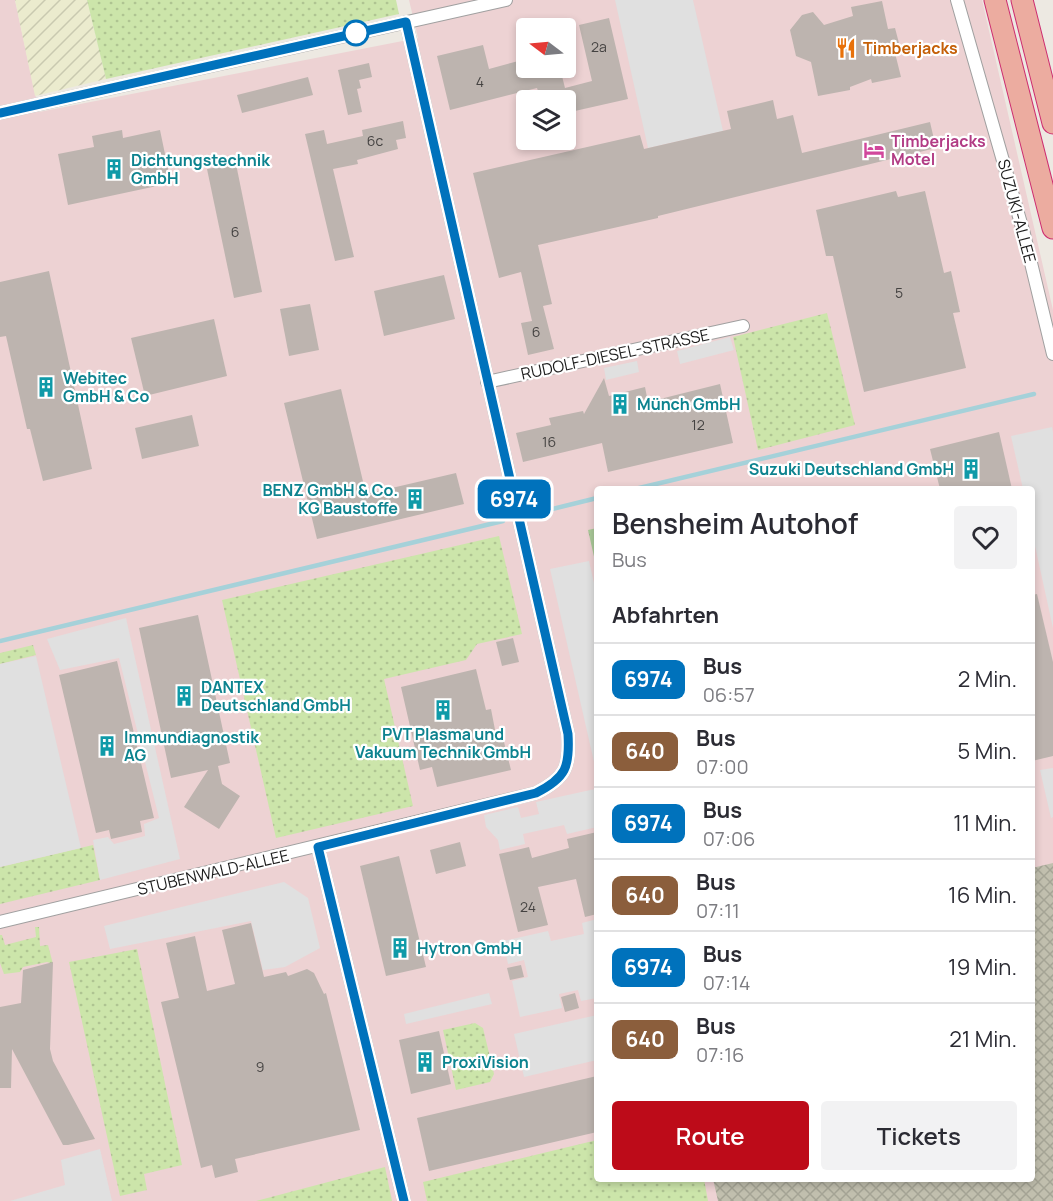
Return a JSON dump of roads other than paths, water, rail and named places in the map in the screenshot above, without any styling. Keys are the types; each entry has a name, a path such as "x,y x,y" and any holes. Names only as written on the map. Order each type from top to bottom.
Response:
{"highway":[{"path":"995,0 1053,228"},
{"path":"1022,0 1053,123"}],"street":[{"path":"0,113 506,0"},
{"name":"SUZUKI-ALLEE","path":"957,0 1024,234 1053,354"},
{"path":"404,1201 318,847 536,793 554,784 565,771 569,755 568,734 406,22"},
{"name":"RUDOLF-DIESEL-STRASSE","path":"487,382 743,326"},
{"name":"STUBENWALD-ALLEE","path":"0,922 318,847"}],"waterway":[{"path":"648,486 1034,394"},
{"path":"528,515 594,499"},
{"path":"0,641 503,521"}],"place":[{"name":"Timberjacks","path":"846,48"},
{"name":"Timberjacks Motel","path":"874,150"},
{"name":"Dichtungstechnik GmbH","path":"114,169"},
{"name":"Webitec GmbH & Co","path":"46,387"},
{"name":"Münch GmbH","path":"620,404"},
{"name":"Suzuki Deutschland GmbH","path":"971,469"},
{"name":"BENZ GmbH & Co. KG Baustoffe","path":"415,499"},
{"name":"DANTEX Deutschland GmbH","path":"184,696"},
{"name":"PVT Plasma und Vakuum Technik GmbH","path":"443,710"},
{"name":"Immundiagnostik AG","path":"107,746"},
{"name":"Hytron GmbH","path":"400,948"},
{"name":"ProxiVision","path":"425,1062"}]}
